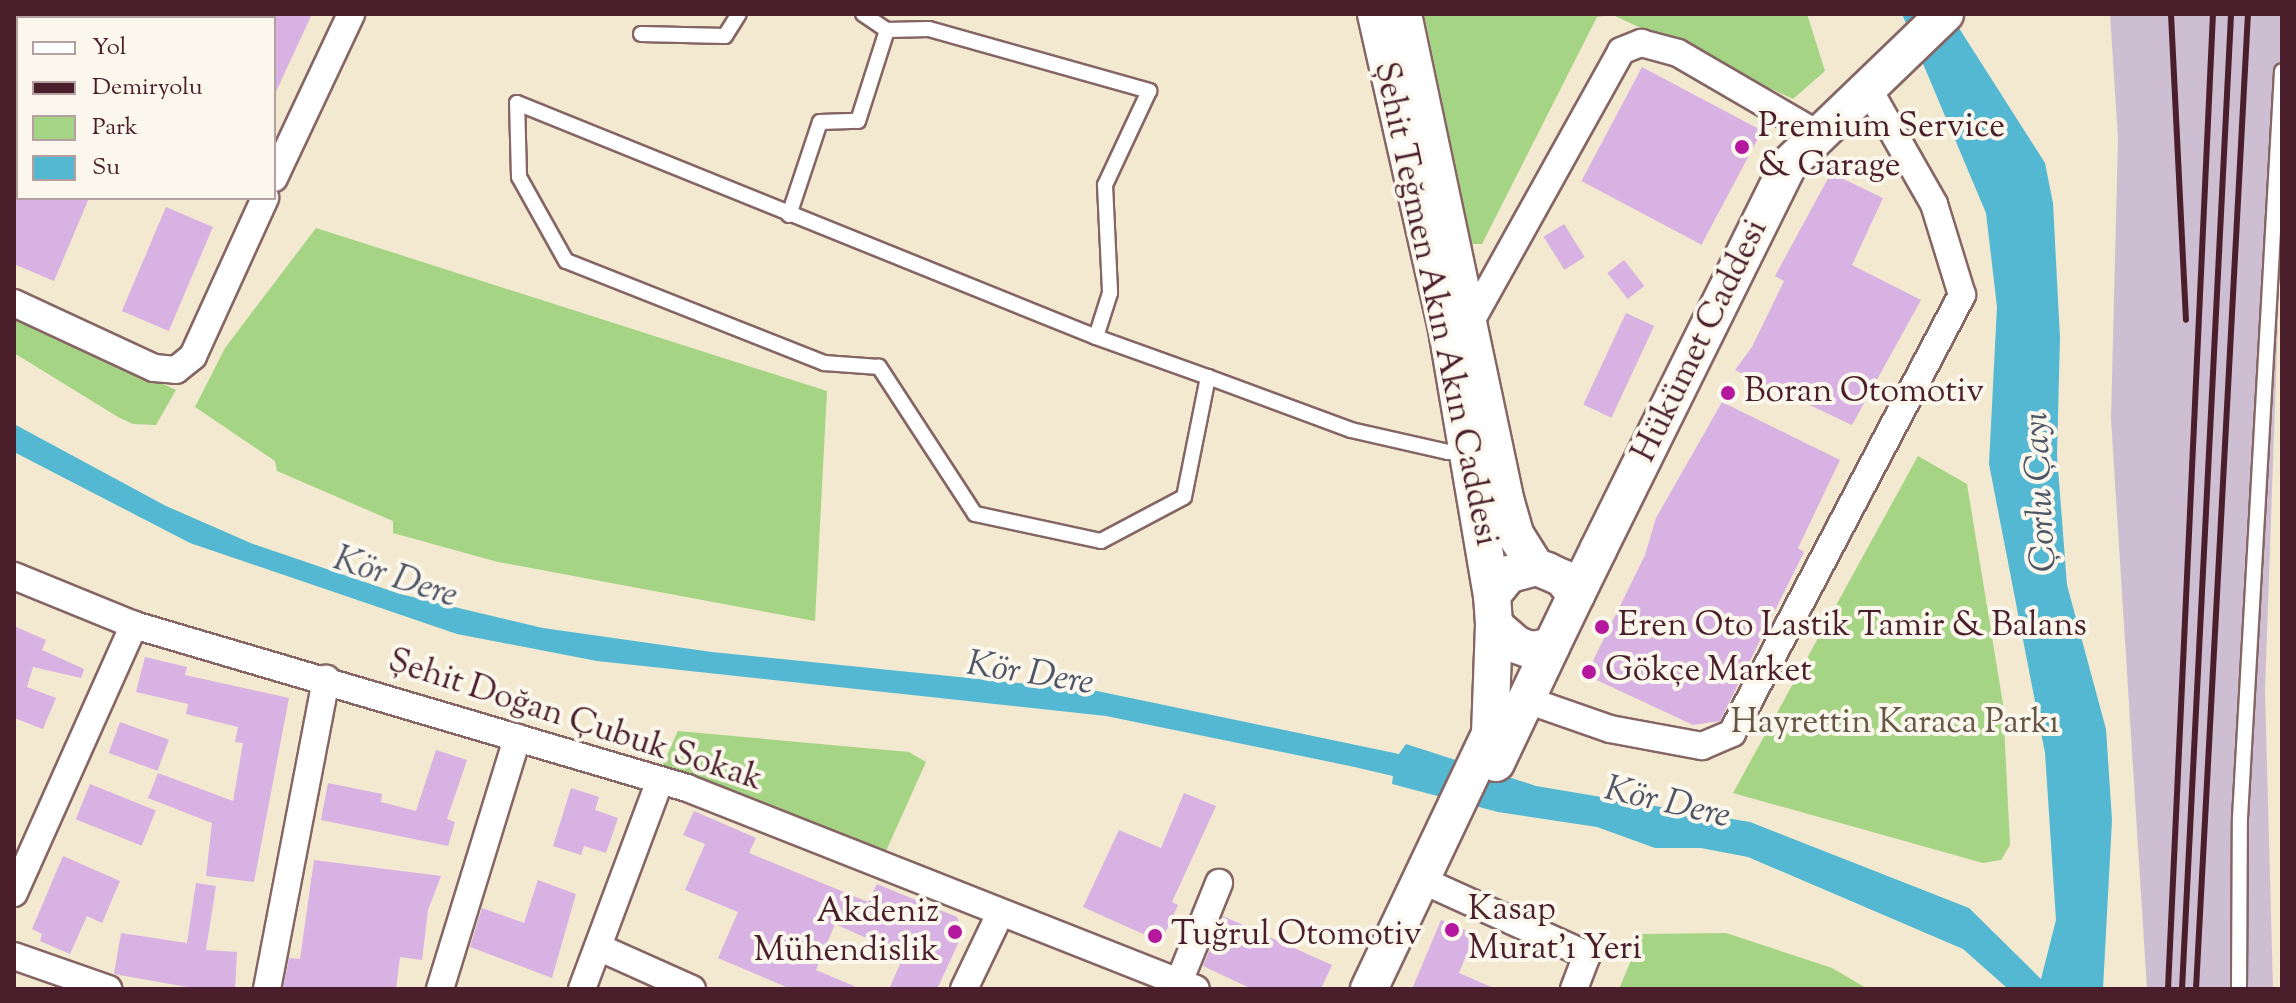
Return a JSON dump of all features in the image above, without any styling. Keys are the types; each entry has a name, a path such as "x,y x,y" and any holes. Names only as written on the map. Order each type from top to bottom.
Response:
{"main road":[{"name":"Şehit Teğmen Akın Akın Caddesi","path":"1376,14 1446,324 1493,610 1498,737"},
{"name":"Şehit Teğmen Akın Akın Caddesi","path":"1403,14 1471,321 1506,502 1515,534 1542,569"},
{"name":"Hükümet Caddesi","path":"1576,595 1788,165 1874,77 1945,14"},
{"path":"1551,647 1531,650 1517,645 1493,610 1509,574 1582,561 1599,548"},
{"path":"1369,989 1447,846 1498,737 1527,700 1576,595 1562,578 1542,569"},
{"path":"1390,989 1437,887 1447,846"}],"street":[{"path":"277,163 351,14"},
{"path":"1471,321 1621,51 1641,43 1678,53 1817,134"},
{"path":"1527,700 1610,729 1702,746 1732,733 1962,295 1934,204 1874,77"},
{"path":"14,303 154,368 176,370 193,356 264,200"},
{"name":"Şehit Doğan Çubuk Sokak","path":"14,576 134,625 326,679 660,780 1188,986"},
{"path":"14,893 134,625"},
{"path":"267,989 326,679"},
{"path":"440,989 517,738"},
{"path":"582,989 660,780"},
{"path":"1188,986 1219,883"},
{"path":"1437,887 1587,955 1574,989"},
{"path":"964,989 1000,914"},
{"path":"598,947 692,989"},
{"path":"14,956 108,989"}],"lane":[{"path":"641,34 725,36 739,14"},
{"path":"863,14 887,30 929,29 1149,91 1105,185 1110,293 1096,337"},
{"path":"789,215 820,122 858,121 887,30"},
{"path":"2239,989 2240,818 2282,71"},
{"path":"1208,377 1184,497 1101,541 975,514 879,367 824,363 566,261 519,177 517,103 1096,337 1208,377 1351,430 1448,452 1467,449"}],"shaded area":[{"path":"2110,14 2282,14 2282,205 2265,691 2273,989 2147,989 2111,419 2118,139"}],"green space":[{"path":"1424,14 1807,14 1825,71 1793,99 1613,15 1597,17 1482,244 1472,244"},
{"path":"316,228 827,391 815,621 498,562 393,533 393,521 277,471 275,461 195,407 225,348"},
{"path":"14,313 176,390 156,425 133,424 118,417 14,353"},
{"name":"Hayrettin Karaca Parkı","path":"1918,456 1967,484 2003,704 2010,845 2001,860 1983,863 1733,793"},
{"path":"678,731 909,752 926,762 886,851 662,766"},
{"path":"1726,933 1832,968 1868,989 1619,989 1642,934"}],"water":[{"name":"Çorlu Çayı","path":"1902,14 1950,14 2045,163 2053,203 2060,338 2057,455 2067,585 2106,729 2112,820 2103,989 2007,988 1963,949 1748,857 1701,848 1655,848 1597,827 1498,812 1392,784 1393,776 1350,766 1106,716 597,661 457,634 190,543 14,452 14,424 166,506 253,544 400,594 543,628 712,652 1097,691 1399,754 1406,744 1536,786 1750,822 1969,908 2041,979 2056,920 2045,753 1989,464 1997,307 1986,213"}],"building":[{"path":"312,14 276,92 276,16"},
{"path":"1642,67 1762,131 1702,245 1581,181"},
{"path":"1831,173 1883,198 1852,265 1921,300 1852,425 1735,370 1752,347 1784,281 1775,276"},
{"path":"14,198 88,200 54,281 14,264"},
{"path":"166,207 213,227 169,331 122,311"},
{"path":"1564,224 1585,257 1564,270 1544,237"},
{"path":"1624,260 1644,286 1628,299 1607,273"},
{"path":"1626,313 1654,326 1611,418 1583,405"},
{"path":"1722,402 1840,460 1798,548 1804,552 1720,721 1693,725 1586,675 1645,555 1656,518"},
{"path":"14,626 46,640 42,650 84,669 81,678 33,667 27,687 56,698 43,729 14,718"},
{"path":"145,657 187,667 185,675 289,698 254,882 206,876 212,823 148,798 158,773 233,801 243,743 235,742 238,727 186,714 188,704 136,692"},
{"path":"120,722 169,740 158,771 109,753"},
{"path":"436,750 467,760 447,819 455,822 448,846 321,820 328,783 382,794 381,802 416,811"},
{"path":"90,784 156,811 142,846 76,819"},
{"path":"571,788 599,797 595,810 618,818 606,853 584,846 581,855 553,846"},
{"path":"1184,793 1216,806 1172,902 1178,905 1161,942 1083,907 1119,830 1161,848"},
{"path":"694,811 756,838 749,853 868,902 877,884 957,917 963,933 937,989 889,989 904,955 835,924 816,970 861,989 791,989 718,958 738,912 685,890 705,844 683,835"},
{"path":"63,856 120,881 102,923 87,916 70,954 40,941 42,934 32,929"},
{"path":"314,860 441,876 428,910 422,960 400,957 396,989 283,989 289,958 300,959"},
{"path":"538,880 576,894 552,978 470,947 482,908 524,923"},
{"path":"196,883 216,886 206,950 237,952 235,989 198,989 114,974 121,933 187,943"},
{"path":"1223,916 1332,965 1321,989 1252,989 1203,966"},
{"path":"1441,920 1475,934 1459,973 1496,989 1412,989"}],"railway":[{"path":"2171,14 2186,320"},
{"path":"2168,989 2213,14"},
{"path":"2182,989 2231,14"},
{"path":"2196,989 2248,14"}],"place":[{"name":"Premium Service & Garage","path":"1742,147"},
{"name":"Boran Otomotiv","path":"1728,393"},
{"name":"Eren Oto Lastik Tamir & Balans","path":"1602,627"},
{"name":"Gökçe Market","path":"1589,672"},
{"name":"Kasap Murat'ı Yeri","path":"1452,930"},
{"name":"Akdeniz Mühendislik","path":"955,932"},
{"name":"Tuğrul Otomotiv","path":"1155,936"}],"water label":[{"name":"Kör Dere","path":"395,579"},
{"name":"Kör Dere","path":"1030,675"},
{"name":"Kör Dere","path":"1667,804"}]}
